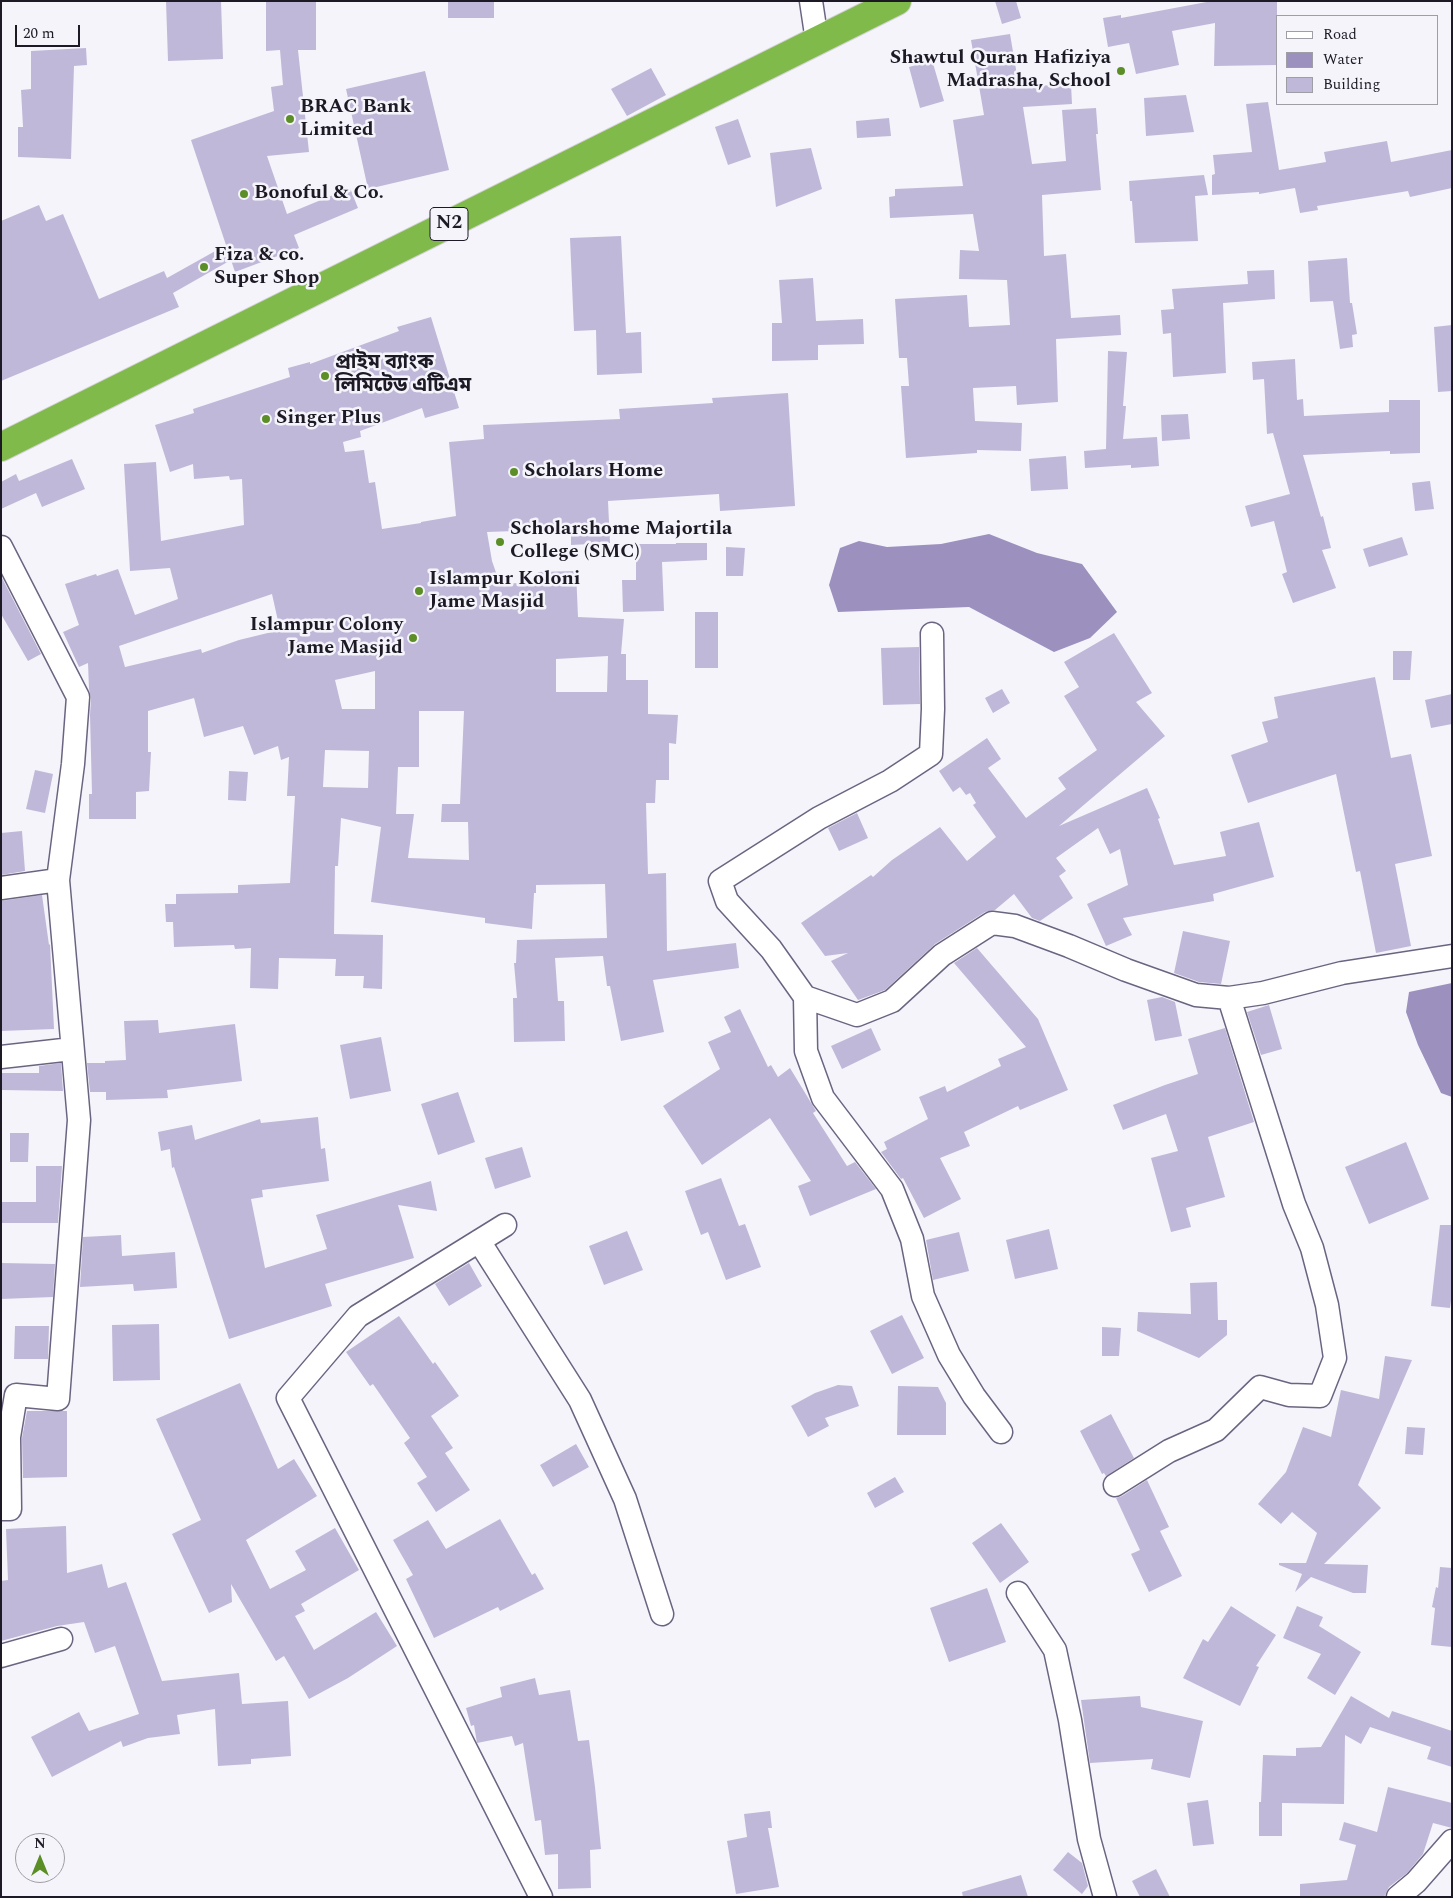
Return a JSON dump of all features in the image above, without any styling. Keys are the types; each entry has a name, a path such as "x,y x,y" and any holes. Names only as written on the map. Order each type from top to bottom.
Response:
{"highway":[{"name":"N2","path":"1,447 897,1"}],"street":[{"path":"811,1 817,41"},
{"path":"1,547 78,697 73,764 58,880 79,1120 58,1399 16,1395 9,1437 10,1509 1,1509"},
{"path":"932,634 933,709 931,754 890,780 819,818 720,881 727,901 771,949 805,997 806,1051 823,1098 892,1189 912,1238 923,1296 949,1355 974,1396 1002,1432"},
{"path":"1,888 58,880"},
{"path":"805,997 857,1015 883,1005 892,1001 942,955 992,923 1015,926 1126,970 1196,995 1229,998 1263,993 1342,973 1452,956"},
{"path":"1115,1485 1169,1451 1216,1430 1260,1387 1289,1395 1320,1396 1335,1358 1327,1305 1312,1248 1294,1204 1229,998"},
{"path":"1,1057 72,1049"},
{"path":"505,1225 358,1316 288,1398 541,1897"},
{"path":"479,1241 580,1400 625,1499 662,1614"},
{"path":"1018,1593 1055,1650 1070,1720 1089,1839 1105,1897"},
{"path":"1,1656 61,1640"},
{"path":"1398,1897 1416,1882 1452,1841"}],"water":[{"path":"989,534 1037,553 1082,564 1117,612 1090,638 1054,652 969,607 838,612 829,585 840,548 859,541 887,547 941,544"},
{"path":"1452,983 1452,1097 1441,1093 1418,1045 1406,1012 1409,992"}],"building":[{"path":"166,1 221,1 223,59 168,61"},
{"path":"266,1 316,1 316,50 298,50 309,152 267,156 287,214 350,188 358,208 294,235 299,248 235,272 231,260 173,293 179,307 1,381 1,221 39,205 46,221 63,214 99,299 164,271 167,278 226,245 191,140 274,111 271,87 283,85 280,50 266,51"},
{"path":"448,1 494,1 494,18 448,18"},
{"path":"995,1 1016,1 1021,18 1002,24"},
{"path":"1212,1 1277,1 1276,65 1214,66 1215,23 1172,31 1179,65 1136,74 1129,43 1108,47 1103,18 1121,15 1121,18"},
{"path":"1010,34 1019,87 1071,84 1072,104 1023,107 1032,164 1066,161 1062,110 1096,108 1098,134 1096,134 1101,190 1042,195 1044,256 1066,254 1071,318 1120,315 1121,335 1056,339 1058,402 1017,405 1016,386 973,388 975,421 1022,423 1021,451 977,450 977,453 906,458 901,386 909,386 907,358 899,358 895,299 967,295 969,327 1010,325 1007,280 959,279 960,250 979,251 973,214 890,218 889,197 895,196 895,189 963,186 953,120 984,115 971,40"},
{"path":"86,48 87,65 74,66 71,159 18,157 18,127 23,127 21,90 31,89 31,51"},
{"path":"932,60 944,101 920,108 909,67"},
{"path":"651,68 666,95 627,116 611,89"},
{"path":"425,71 449,170 368,189 346,89"},
{"path":"1186,95 1194,132 1146,136 1144,98"},
{"path":"1268,102 1279,170 1326,162 1324,152 1387,141 1391,162 1452,150 1452,188 1410,197 1408,191 1317,206 1318,210 1300,213 1295,188 1259,194 1259,192 1212,195 1212,175 1215,174 1213,155 1252,152 1246,104"},
{"path":"889,118 891,136 857,138 856,121"},
{"path":"738,119 751,157 728,165 715,127"},
{"path":"811,148 822,189 776,207 770,153"},
{"path":"1204,175 1208,195 1195,196 1198,241 1135,243 1129,181"},
{"path":"621,236 626,333 641,332 642,373 597,375 596,330 574,331 570,238"},
{"path":"1347,258 1350,303 1352,303 1357,334 1352,335 1353,347 1340,349 1333,301 1310,302 1308,261"},
{"path":"1274,270 1275,299 1223,303 1226,373 1173,377 1171,333 1163,334 1161,310 1174,309 1172,289 1248,284 1247,271"},
{"path":"813,278 816,321 863,319 864,344 818,345 818,360 772,361 772,323 782,323 779,280"},
{"path":"431,317 459,408 425,418 422,408 360,431 361,437 343,442 345,452 364,450 369,483 375,482 382,529 456,516 449,442 484,439 483,425 620,419 619,409 713,403 712,398 788,393 795,506 720,511 719,494 608,501 610,543 571,545 571,529 487,532 492,561 500,584 538,582 538,572 576,571 578,617 624,619 621,654 626,654 626,680 648,680 648,714 678,715 676,744 669,743 669,780 656,780 655,803 646,803 648,874 666,873 667,951 736,943 739,968 653,980 664,1032 621,1041 610,986 607,986 603,956 555,958 558,1001 564,1001 565,1041 514,1042 513,998 517,998 514,963 516,963 517,940 607,938 605,884 536,885 532,929 485,923 485,918 371,902 381,827 341,818 338,866 335,866 334,934 383,935 382,989 363,988 364,976 335,976 336,959 279,958 278,989 250,988 251,948 235,949 234,945 174,947 173,922 166,922 165,904 176,904 176,894 238,893 238,885 290,883 295,796 287,796 289,757 281,760 278,746 254,755 243,726 204,737 194,698 148,711 148,752 151,752 149,791 136,792 136,819 89,819 89,794 92,794 91,698 88,663 79,667 63,632 79,625 65,584 118,569 135,615 178,599 170,568 130,571 124,464 156,462 161,541 244,525 242,479 230,480 229,476 194,479 193,464 170,472 155,425 194,413 193,409 290,377 288,368 310,362 310,364 399,331 397,327","holes":["272,594 280,630 239,640 202,653 201,649 125,667 119,646","608,656 607,692 556,692 556,659","375,671 375,709 342,709 335,680","419,711 464,711 460,804 442,804 441,822 468,822 469,860 408,858 414,814 396,814 398,767 419,767","325,750 369,751 368,788 323,787"]},
{"path":"1452,325 1452,391 1438,392 1434,327"},
{"path":"1108,351 1127,352 1123,406 1126,406 1123,439 1157,437 1159,466 1131,468 1131,465 1085,468 1084,451 1106,449"},
{"path":"1295,359 1297,400 1303,399 1304,416 1389,412 1389,400 1420,400 1420,453 1390,454 1390,451 1303,455 1321,517 1323,516 1331,548 1322,550 1336,588 1293,603 1282,574 1287,572 1274,521 1251,527 1245,506 1290,494 1273,433 1267,434 1264,379 1253,380 1252,362"},
{"path":"1188,414 1190,439 1162,441 1161,415"},
{"path":"1066,456 1068,489 1031,491 1029,459"},
{"path":"72,459 85,489 42,507 36,493 1,509 1,482 16,474 19,481"},
{"path":"1430,481 1434,509 1415,511 1412,483"},
{"path":"1402,537 1408,555 1369,567 1363,549"},
{"path":"707,543 707,560 662,562 664,611 623,612 622,580 636,580 636,544"},
{"path":"726,547 745,548 743,576 726,576"},
{"path":"1,576 41,654 28,661 1,614"},
{"path":"695,612 718,612 718,668 695,668"},
{"path":"1114,633 1152,693 1136,702 1165,736 1059,826 1147,788 1160,818 1158,819 1174,865 1226,856 1220,832 1259,822 1274,877 1213,894 1214,901 1123,918 1132,935 1106,946 1087,904 1128,885 1120,849 1110,854 1098,828 1056,858 1066,871 1059,876 1073,898 1040,921 1032,918 1014,894 995,910 985,912 935,944 885,990 858,1000 831,961 848,953 825,956 801,923 871,875 873,877 892,860 940,827 967,861 996,837 973,805 976,803 970,793 966,795 960,787 953,792 939,771 987,738 1001,759 988,768 1026,818 1066,789 1058,778 1097,750 1064,696 1079,687 1064,662"},
{"path":"919,647 920,704 883,705 881,648"},
{"path":"1393,651 1412,651 1410,680 1393,680"},
{"path":"1375,677 1391,758 1411,754 1432,856 1395,864 1411,946 1376,953 1360,871 1356,872 1336,774 1248,803 1231,755 1268,742 1262,722 1278,718 1274,697"},
{"path":"1002,689 1010,703 993,713 985,698"},
{"path":"1452,694 1452,724 1431,728 1425,700"},
{"path":"35,770 53,774 45,813 26,809"},
{"path":"229,771 248,772 246,801 228,800"},
{"path":"857,813 868,838 839,851 828,828"},
{"path":"22,831 25,871 1,875 1,833"},
{"path":"42,895 50,944 54,1029 1,1031 1,901"},
{"path":"1183,931 1230,941 1221,984 1199,982 1174,973"},
{"path":"977,948 1038,1019 1068,1090 1020,1110 1018,1106 964,1132 970,1146 940,1158 961,1199 924,1218 903,1178 901,1179 881,1152 887,1149 884,1142 928,1119 919,1097 945,1086 947,1092 1001,1066 998,1059 1026,1047 954,963"},
{"path":"1162,997 1175,1002 1182,1036 1155,1041 1147,1000"},
{"path":"1269,1005 1282,1049 1261,1055 1247,1012"},
{"path":"740,1009 768,1067 771,1065 778,1077 790,1068 816,1111 813,1113 847,1166 855,1162 876,1189 810,1216 798,1186 811,1181 770,1118 702,1165 663,1106 720,1069 708,1042 731,1032 724,1017"},
{"path":"158,1020 159,1033 235,1024 242,1081 167,1090 168,1098 106,1100 106,1092 90,1092 87,1063 126,1060 124,1021"},
{"path":"871,1028 881,1050 842,1069 831,1046"},
{"path":"1225,1028 1254,1122 1208,1137 1225,1197 1186,1208 1191,1227 1171,1232 1151,1158 1178,1151 1166,1114 1123,1130 1113,1105 1198,1074 1188,1039"},
{"path":"381,1037 391,1091 350,1099 340,1045"},
{"path":"61,1063 63,1091 1,1090 1,1073 39,1073 39,1066"},
{"path":"458,1092 475,1142 438,1155 421,1104"},
{"path":"318,1117 321,1149 325,1148 329,1181 262,1190 263,1197 251,1199 265,1268 327,1249 316,1215 431,1181 437,1211 398,1205 414,1258 325,1284 332,1306 229,1339 174,1167 172,1168 170,1149 161,1151 158,1132 192,1125 195,1140 260,1119 261,1123"},
{"path":"10,1133 29,1133 28,1162 10,1162"},
{"path":"1406,1142 1429,1199 1369,1224 1345,1167"},
{"path":"522,1147 531,1177 495,1189 485,1158"},
{"path":"36,1166 62,1166 58,1223 1,1223 1,1202 36,1202"},
{"path":"721,1178 739,1226 745,1224 761,1267 726,1280 708,1232 701,1235 685,1191"},
{"path":"1440,1225 1452,1225 1452,1293 1450,1308 1431,1306"},
{"path":"1049,1229 1058,1269 1015,1279 1006,1240"},
{"path":"627,1231 643,1270 604,1285 589,1246"},
{"path":"959,1232 969,1271 933,1280 926,1240"},
{"path":"121,1235 122,1256 175,1252 177,1288 134,1291 133,1284 80,1287 83,1237"},
{"path":"1,1263 55,1264 53,1297 1,1299"},
{"path":"469,1263 482,1286 449,1306 435,1284"},
{"path":"1217,1282 1218,1320 1227,1320 1227,1335 1199,1358 1137,1331 1138,1312 1191,1314 1190,1283"},
{"path":"902,1315 924,1358 892,1374 870,1331"},
{"path":"399,1316 433,1364 435,1362 459,1396 431,1416 453,1448 445,1453 470,1490 436,1512 417,1483 427,1477 404,1443 410,1438 373,1384 370,1386 346,1352"},
{"path":"159,1324 160,1380 113,1381 112,1325"},
{"path":"15,1326 49,1326 48,1359 14,1359"},
{"path":"1102,1327 1121,1328 1119,1356 1102,1356"},
{"path":"1385,1356 1412,1360 1358,1485 1381,1508 1324,1564 1368,1565 1366,1593 1353,1593 1311,1577 1295,1592 1302,1574 1279,1565 1279,1563 1306,1563 1317,1533 1292,1512 1281,1524 1258,1504 1286,1472 1303,1427 1331,1437 1341,1390 1379,1399"},
{"path":"240,1383 278,1469 294,1459 317,1496 246,1540 270,1589 306,1570 295,1551 335,1528 359,1570 301,1604 305,1611 295,1616 314,1650 376,1612 397,1646 348,1678 309,1699 284,1656 276,1661 231,1584 232,1602 209,1613 172,1534 201,1520 156,1419"},
{"path":"838,1385 852,1386 859,1406 825,1418 829,1426 808,1437 791,1406 815,1393"},
{"path":"898,1386 938,1387 946,1403 946,1435 897,1435"},
{"path":"27,1411 67,1411 67,1477 23,1478 22,1438"},
{"path":"1111,1414 1134,1458 1106,1476 1104,1473 1102,1474 1080,1431"},
{"path":"1407,1427 1425,1428 1423,1455 1405,1454"},
{"path":"576,1444 589,1467 553,1487 540,1465"},
{"path":"895,1477 904,1492 875,1508 867,1493"},
{"path":"1147,1480 1169,1527 1160,1531 1182,1576 1149,1592 1131,1554 1140,1550 1116,1498"},
{"path":"500,1519 532,1575 535,1573 544,1589 500,1611 498,1607 434,1638 406,1579 413,1575 393,1540 428,1520 446,1549"},
{"path":"1001,1523 1029,1562 1000,1583 972,1543"},
{"path":"66,1526 67,1573 102,1564 108,1588 126,1582 162,1681 239,1673 242,1704 288,1701 291,1756 251,1759 251,1764 218,1766 215,1709 177,1715 180,1734 148,1738 123,1747 121,1741 52,1777 31,1737 79,1712 89,1731 139,1714 115,1646 95,1653 84,1622 57,1626 1,1641 1,1581 8,1580 6,1529"},
{"path":"1440,1567 1452,1568 1452,1647 1431,1645 1435,1608 1432,1607 1436,1587 1438,1588"},
{"path":"987,1588 1006,1642 949,1662 930,1608"},
{"path":"1231,1606 1276,1635 1256,1666 1259,1667 1240,1706 1183,1678 1203,1639 1208,1642"},
{"path":"1297,1606 1323,1617 1319,1626 1361,1652 1335,1695 1307,1678 1321,1654 1283,1638"},
{"path":"535,1678 539,1695 570,1690 578,1741 589,1740 601,1849 590,1850 591,1888 558,1889 558,1854 545,1855 541,1820 535,1821 523,1743 515,1746 512,1736 477,1743 474,1725 471,1726 466,1708 502,1697 500,1687"},
{"path":"1140,1696 1141,1707 1203,1721 1190,1778 1151,1769 1153,1759 1090,1763 1081,1700"},
{"path":"1351,1696 1389,1718 1392,1711 1452,1731 1452,1767 1427,1759 1431,1747 1370,1727 1361,1744 1345,1735 1344,1804 1282,1803 1282,1836 1259,1836 1259,1802 1261,1802 1263,1755 1296,1756 1296,1748 1321,1747"},
{"path":"1388,1787 1452,1803 1452,1828 1433,1823 1423,1854 1407,1873 1389,1887 1384,1897 1300,1897 1300,1884 1347,1880 1356,1845 1339,1840 1344,1822 1377,1832"},
{"path":"1208,1800 1214,1844 1193,1846 1187,1803"},
{"path":"770,1811 772,1828 768,1828 779,1887 736,1894 727,1841 747,1837 744,1814"},
{"path":"1068,1852 1082,1863 1088,1886 1082,1894 1053,1870"},
{"path":"1156,1869 1170,1897 1140,1897 1132,1881"},
{"path":"1021,1875 1028,1897 963,1897 962,1892"}],"place":[{"name":"Shawtul Quran Hafiziya Madrasha, School","path":"1121,71"},
{"name":"BRAC Bank Limited","path":"290,119"},
{"name":"Bonoful & Co.","path":"244,194"},
{"name":"Fiza & co. Super Shop","path":"204,267"},
{"name":"প্রাইম ব্যাংক লিমিটেড এটিএম","path":"325,376"},
{"name":"Singer Plus","path":"266,419"},
{"name":"Scholars Home","path":"514,472"},
{"name":"Scholarshome Majortila College (SMC)","path":"500,542"},
{"name":"Islampur Koloni Jame Masjid","path":"419,591"},
{"name":"Islampur Colony Jame Masjid","path":"413,638"}]}
